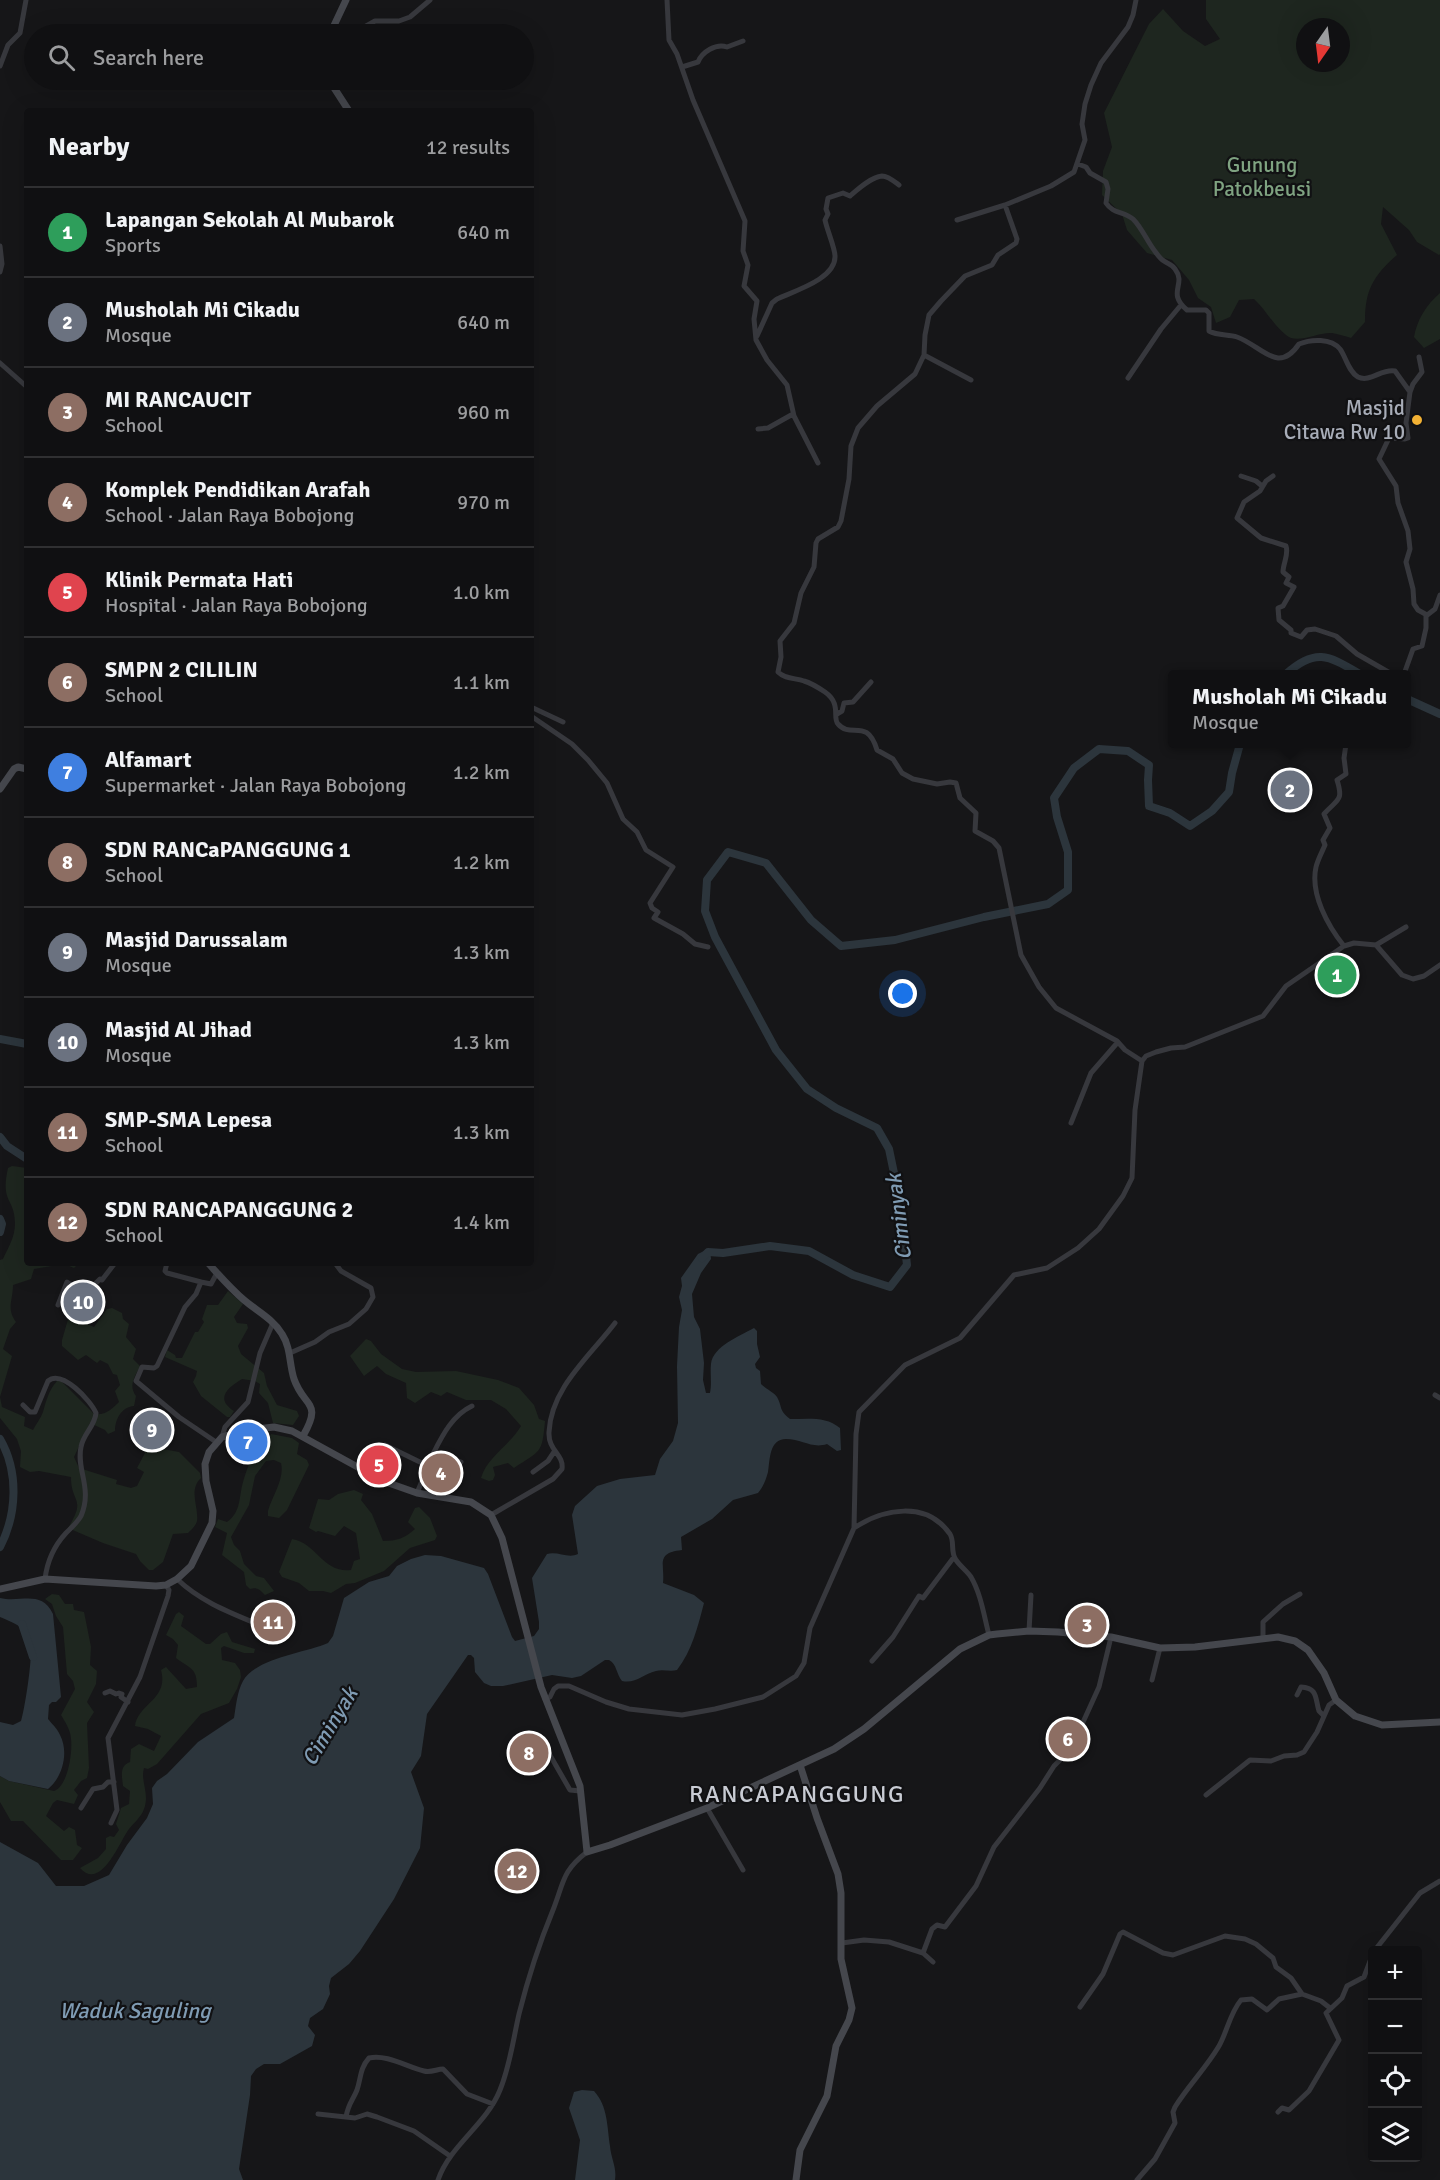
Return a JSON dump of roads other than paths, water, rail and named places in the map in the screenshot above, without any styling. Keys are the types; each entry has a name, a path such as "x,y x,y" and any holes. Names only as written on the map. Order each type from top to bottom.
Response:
{"main road":[{"path":"335,24 346,0"},
{"path":"335,90 347,108"},
{"path":"0,789 14,769 24,768"},
{"path":"211,1266 245,1301 282,1333 290,1353 294,1379 313,1409 312,1418 303,1436"},
{"path":"2,1589 45,1579 149,1586 166,1585 177,1579 191,1566 212,1523 213,1511 206,1481 205,1464 209,1452 219,1439 249,1430 283,1428 303,1436 383,1481 417,1493 471,1502 491,1515 502,1538 541,1687 577,1778 587,1852 707,1808 825,1754 873,1722 960,1649 989,1635 1029,1631 1111,1637 1160,1648 1220,1645 1278,1637 1301,1644 1308,1650 1324,1673 1336,1700 1355,1716 1382,1725 1440,1722"},
{"path":"796,2180 800,2150 827,2096 836,2046 849,2020 852,2008 842,1969 841,1893 838,1874 816,1818 800,1765"}],"street":[{"path":"0,66 8,45 20,33 26,0"},
{"path":"370,24 375,21 399,21 411,18 430,0"},
{"path":"667,0 669,40 745,221 743,251 748,264 744,286 757,301 754,319 758,345 766,360 787,385 794,417 818,464"},
{"path":"957,220 1005,205 1062,181 1074,172 1085,140 1082,124 1091,85 1101,63 1128,27 1136,0"},
{"path":"682,67 698,62 703,52 721,45 727,47 742,41"},
{"path":"1078,164 1086,167 1090,173 1106,182 1108,207 1133,220 1159,256 1173,265 1179,281 1177,302 1186,310 1206,310 1209,313 1209,331 1237,337 1270,356 1280,358 1291,355 1299,344 1322,340 1337,346 1357,376 1366,378 1383,372 1395,371 1410,392"},
{"path":"757,336 772,303 777,298 821,279 834,262 835,253 825,220 828,214 826,209 828,198 843,193 850,196 861,185 881,176 899,185"},
{"path":"1005,205 1017,242 999,255 992,265 965,276 929,315 924,355 910,379 870,413 853,437 841,521 838,527 818,538 814,567 801,593 794,623 780,641 781,657 778,672 780,675 805,681 824,691 836,706 836,720 840,726 853,730 862,729 866,732 874,741 876,750 893,759 906,776 937,784 956,783 960,798 976,813 975,831 993,841 999,848 1021,955 1039,987 1056,1008 1118,1042 1142,1061"},
{"path":"0,246 2,264 0,272"},
{"path":"1128,378 1161,329 1181,305"},
{"path":"924,355 971,380"},
{"path":"1419,357 1422,372 1410,392 1408,438 1389,438 1379,459 1396,486 1398,503 1408,531 1410,549 1406,562 1414,604 1418,610 1427,615"},
{"path":"0,363 24,384"},
{"path":"758,429 768,428 794,417"},
{"path":"1241,476 1256,481 1262,486"},
{"path":"1273,476 1260,491 1244,502 1237,518 1261,538 1286,546 1288,552 1283,572 1289,577 1286,583 1294,587 1283,606 1278,609 1279,620 1291,630 1291,633 1301,637 1308,630 1315,629 1336,636 1345,645 1386,670"},
{"path":"1406,670 1413,649 1422,646 1427,615 1435,609 1440,595"},
{"path":"837,714 842,711 844,703 853,702 871,682"},
{"path":"534,708 563,723"},
{"path":"534,718 567,740 588,760 607,783 623,819 637,832 646,850 673,867 650,903 652,908 658,912 654,918 695,944 708,947"},
{"path":"1344,946 1330,926 1317,893 1315,879 1317,863 1325,845 1323,840 1330,828 1324,814 1339,799 1341,789 1337,780 1346,774 1345,748"},
{"path":"545,1699 550,1697 558,1686 569,1686 629,1709 682,1715 763,1697 796,1676 804,1663 810,1628 854,1528 856,1434 859,1412 896,1372 912,1361 957,1341 1014,1275 1047,1268 1094,1235 1109,1217 1132,1178 1135,1110 1142,1061 1152,1054 1171,1048 1185,1047 1263,1016 1286,986 1344,946 1354,943 1376,945 1406,927"},
{"path":"1376,945 1402,975 1413,979 1424,976 1440,965"},
{"path":"1071,1123 1090,1073 1118,1042"},
{"path":"58,1305 67,1282 85,1294 100,1279 102,1280 113,1266"},
{"path":"167,1266 165,1271 167,1273 211,1284 217,1273"},
{"path":"290,1353 349,1324 366,1309 373,1297 371,1288 341,1271 337,1266"},
{"path":"201,1282 196,1294 185,1307 157,1366 142,1367 136,1381 179,1417 219,1439 225,1427 248,1402 260,1353 273,1323"},
{"path":"491,1515 558,1475 562,1469 562,1462 554,1452 549,1439 550,1422 561,1392 615,1323"},
{"path":"22,1406 28,1411 35,1412 48,1381 59,1377 73,1386 96,1413 81,1445 86,1488 83,1510 74,1525 56,1544 47,1565 45,1579"},
{"path":"417,1493 434,1452 448,1428 463,1411 472,1406"},
{"path":"386,1445 428,1466"},
{"path":"434,1452 461,1462"},
{"path":"533,1472 548,1461 554,1452"},
{"path":"854,1528 883,1514 904,1510 915,1511 936,1521 950,1534 954,1557 976,1587 989,1635"},
{"path":"872,1661 893,1637 919,1596 922,1598 954,1557"},
{"path":"177,1579 199,1596 238,1617 260,1625 260,1628"},
{"path":"111,1823 117,1810 108,1738 140,1677 168,1596 169,1590 166,1585"},
{"path":"1263,1638 1263,1622 1283,1604 1300,1594"},
{"path":"1029,1631 1032,1595"},
{"path":"923,1953 933,1928 937,1925 945,1927 976,1886 994,1847 1073,1741 1099,1687 1111,1637"},
{"path":"1152,1680 1160,1648"},
{"path":"1297,1695 1300,1687 1314,1691 1318,1700 1318,1712 1323,1716"},
{"path":"105,1693 119,1692 122,1694 121,1697 128,1702"},
{"path":"1206,1795 1250,1760 1271,1761 1304,1752 1317,1732 1329,1705 1336,1700"},
{"path":"547,1750 570,1790 580,1791"},
{"path":"81,1808 93,1789 102,1788 105,1784 114,1782"},
{"path":"707,1808 743,1870"},
{"path":"438,2180 450,2156 493,2104 506,2074 528,1978 547,1924 569,1867 587,1852"},
{"path":"1378,1946 1420,1893 1440,1881"},
{"path":"1080,2007 1103,1974 1120,1934 1123,1932 1162,1953 1173,1955 1225,1936 1245,1939 1256,1944 1273,1958 1276,1967 1291,1978 1302,1994"},
{"path":"842,1943 864,1940 889,1942 923,1953 933,1962"},
{"path":"1278,2112 1282,2108 1289,2110 1306,2095 1338,2042 1338,2036 1326,2015 1330,2008 1342,1998 1347,1986 1364,1977 1368,1966"},
{"path":"1137,2180 1155,2159 1175,2123 1173,2112 1175,2107 1196,2081 1219,2046 1241,2000 1252,2000 1268,2010 1279,1999 1302,1994 1321,2001 1330,2008"},
{"path":"346,2117 350,2100 358,2088 362,2068 369,2058 374,2057 426,2072 443,2069 467,2094 493,2104"},
{"path":"318,2114 354,2118 367,2114 414,2131 450,2156"}],"water":[{"name":"Waduk Saguling","path":"710,1250 711,1259 701,1273 692,1294 694,1317 700,1329 706,1393 710,1393 711,1364 717,1352 728,1342 754,1328 757,1331 760,1357 755,1364 760,1371 761,1384 776,1396 782,1411 790,1419 823,1420 840,1428 841,1450 837,1451 827,1444 817,1445 792,1439 776,1442 770,1456 766,1478 758,1493 733,1500 712,1519 681,1537 682,1550 665,1557 663,1583 694,1595 704,1603 691,1647 677,1670 659,1670 627,1682 622,1681 614,1664 605,1660 581,1676 572,1678 552,1675 503,1686 491,1686 484,1683 475,1672 474,1658 468,1655 427,1714 421,1756 411,1772 424,1808 420,1848 394,1899 360,1951 349,1964 331,1978 330,1994 323,2009 310,2018 308,2026 315,2035 312,2046 280,2064 264,2064 251,2076 239,2169 243,2180 0,2180 0,1842 38,1863 56,1886 84,1886 109,1875 147,1818 153,1804 152,1788 198,1742 234,1718 239,1690 249,1673 282,1657 328,1643 333,1636 344,1598 369,1582 389,1576 397,1566 411,1559 425,1555 441,1556 484,1568 512,1637 515,1641 534,1636 539,1629 539,1622 532,1578 547,1554 570,1556 578,1554 572,1515 575,1506 597,1486 620,1479 655,1475 660,1459 673,1441 678,1423 677,1366 682,1310 679,1297 682,1286 681,1278 698,1254"},
{"path":"0,1598 36,1599 48,1606 53,1614 61,1697 49,1705 48,1719 60,1735 64,1756 61,1771 48,1789 9,1781 0,1776 0,1722 13,1725 21,1721 31,1645 25,1631 0,1617"},
{"path":"594,2091 602,2103 615,2180 575,2180 580,2140 569,2108 574,2092"}],"waterway":[{"name":"Ciminyak","path":"1292,670 1314,657 1331,659 1353,670"},
{"name":"Ciminyak","path":"1411,701 1440,714"},
{"name":"Ciminyak","path":"702,1258 708,1252 723,1253 770,1246 809,1251 853,1275 890,1287 907,1265 900,1202 889,1149 877,1128 836,1108 807,1089 776,1050 715,937 705,911 707,880 728,852 766,863 811,920 841,946 895,940 984,917 1048,904 1068,890 1068,852 1057,817 1054,798 1074,768 1099,749 1128,751 1149,765 1149,806 1170,813 1190,826 1212,811 1229,792 1239,748"},
{"path":"0,1039 24,1043"},
{"path":"0,1137 7,1146 24,1157"},
{"path":"0,1219 2,1224 0,1232"},
{"path":"0,1439 10,1465 14,1493 10,1521 0,1547"},
{"path":"22,1624 33,1657"}],"place":[{"name":"Masjid Citawa Rw 10","path":"1417,420"},
{"name":"Musholah Mi Cikadu","path":"1290,790"},
{"name":"Lapangan Sekolah Al Mubarok","path":"1337,975"},
{"name":"Masjid Al Jihad","path":"83,1302"},
{"name":"Masjid Darussalam","path":"152,1430"},
{"name":"Alfamart","path":"248,1442"},
{"name":"Klinik Permata Hati","path":"379,1465"},
{"name":"Komplek Pendidikan Arafah","path":"441,1473"},
{"name":"SMP-SMA Lepesa","path":"273,1622"},
{"name":"MI RANCAUCIT","path":"1087,1625"},
{"name":"SMPN 2 CILILIN","path":"1068,1739"},
{"name":"SDN RANCaPANGGUNG 1","path":"529,1753"},
{"name":"SDN RANCAPANGGUNG 2","path":"517,1871"}],"district":[{"name":"RANCAPANGGUNG","path":"797,1794"}],"park label":[{"name":"Gunung Patokbeusi","path":"1262,177"}]}
